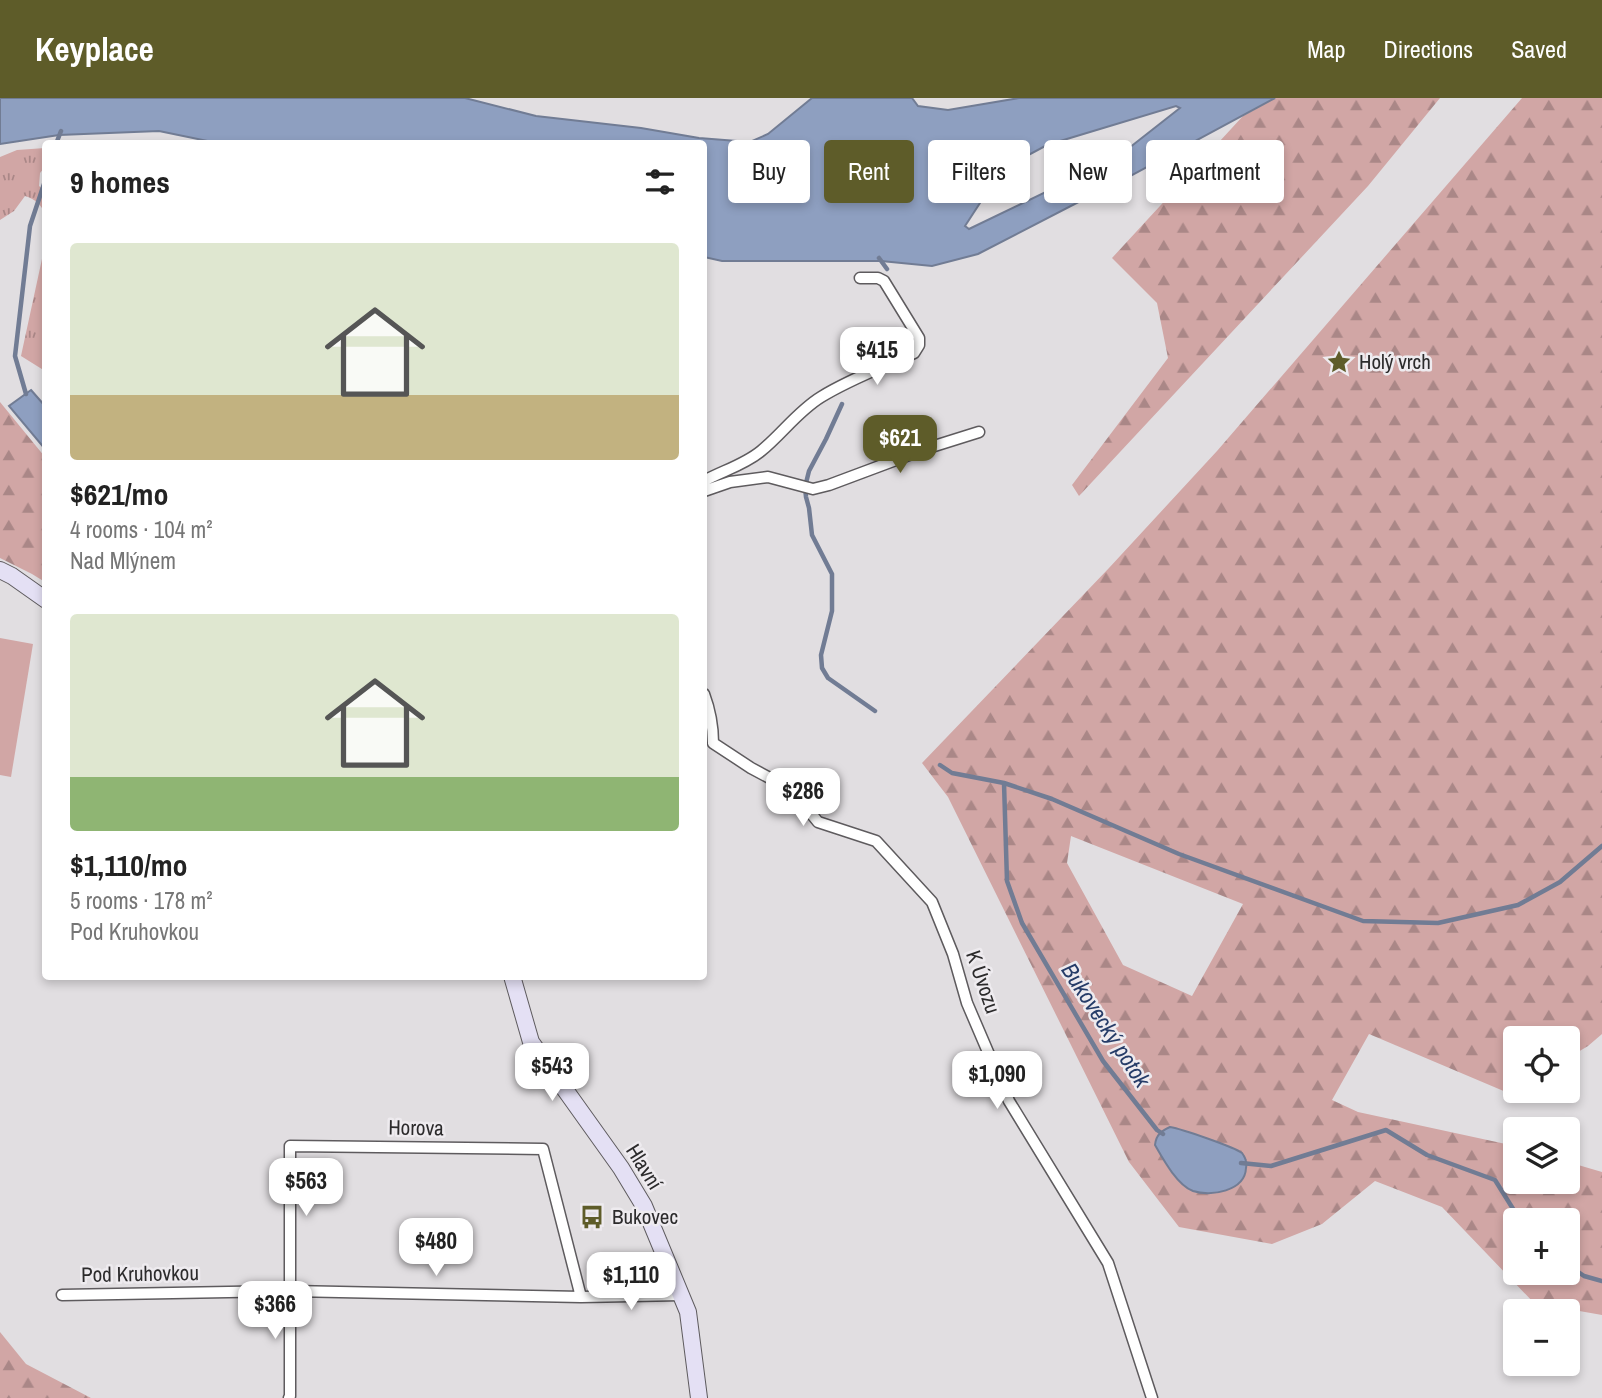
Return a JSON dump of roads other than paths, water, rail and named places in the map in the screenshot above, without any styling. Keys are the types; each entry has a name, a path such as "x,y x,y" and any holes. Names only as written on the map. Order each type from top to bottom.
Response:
{"street":[{"path":"707,480 760,452 807,406 820,397 914,353 919,345 919,338 884,281 878,278 860,278"},
{"path":"707,490 730,482 768,478 813,489 979,432"},
{"path":"0,570 42,597"},
{"path":"707,702 713,725 713,743 707,748"},
{"name":"K Úvozu","path":"713,743 792,790 818,822 876,842 932,902 953,954 967,1003 1009,1101 1108,1263 1152,1398"},
{"name":"Hlavní","path":"513,980 531,1042 621,1168 644,1206 688,1312 699,1398"},
{"name":"Horova","path":"291,1291 290,1146 543,1149 581,1297"},
{"path":"289,1398 291,1291"},
{"name":"Pod Kruhovkou","path":"62,1295 291,1291 581,1297 681,1295"}],"water":[{"path":"0,98 465,98 536,116 728,140 728,203 810,203 810,140 754,140 768,134 812,98 912,98 918,106 948,110 1019,98 1275,98 1197,140 1146,140 1146,168 1132,175 1132,146 1180,108 1176,106 1064,140 1044,140 1044,147 1030,154 1030,140 928,140 928,203 980,203 965,226 969,229 1023,203 1030,203 1030,200 1044,193 1044,203 1077,203 978,254 932,266 881,261 722,261 707,258 707,140 203,140 159,131 59,135 0,144"},
{"path":"31,390 42,403 42,445 9,406"},
{"path":"1170,1127 1242,1153 1246,1166 1240,1182 1226,1190 1209,1193 1187,1188 1171,1171 1155,1145 1160,1134"}],"waterway":[{"path":"58,140 61,131"},
{"path":"1132,160 1138,156"},
{"path":"26,394 15,356 30,226 42,190"},
{"path":"879,258 887,269"},
{"path":"842,404 809,471 805,487 812,535 832,574 832,611 821,655 822,668 828,678 875,711"},
{"path":"940,765 952,773 1004,783 1052,799 1179,854 1363,921 1438,923 1518,905 1560,882 1602,846"},
{"name":"Bukovecký potok","path":"1004,783 1007,881 1022,923 1103,1061 1163,1134"},
{"name":"Bukovecký potok","path":"1241,1163 1271,1166 1386,1130 1427,1155 1495,1180 1512,1208"},
{"name":"Bukovecký potok","path":"1580,1273 1602,1281"}],"place":[{"name":"Holý vrch","path":"1339,362"},
{"name":"Bukovec","path":"592,1217"}]}
